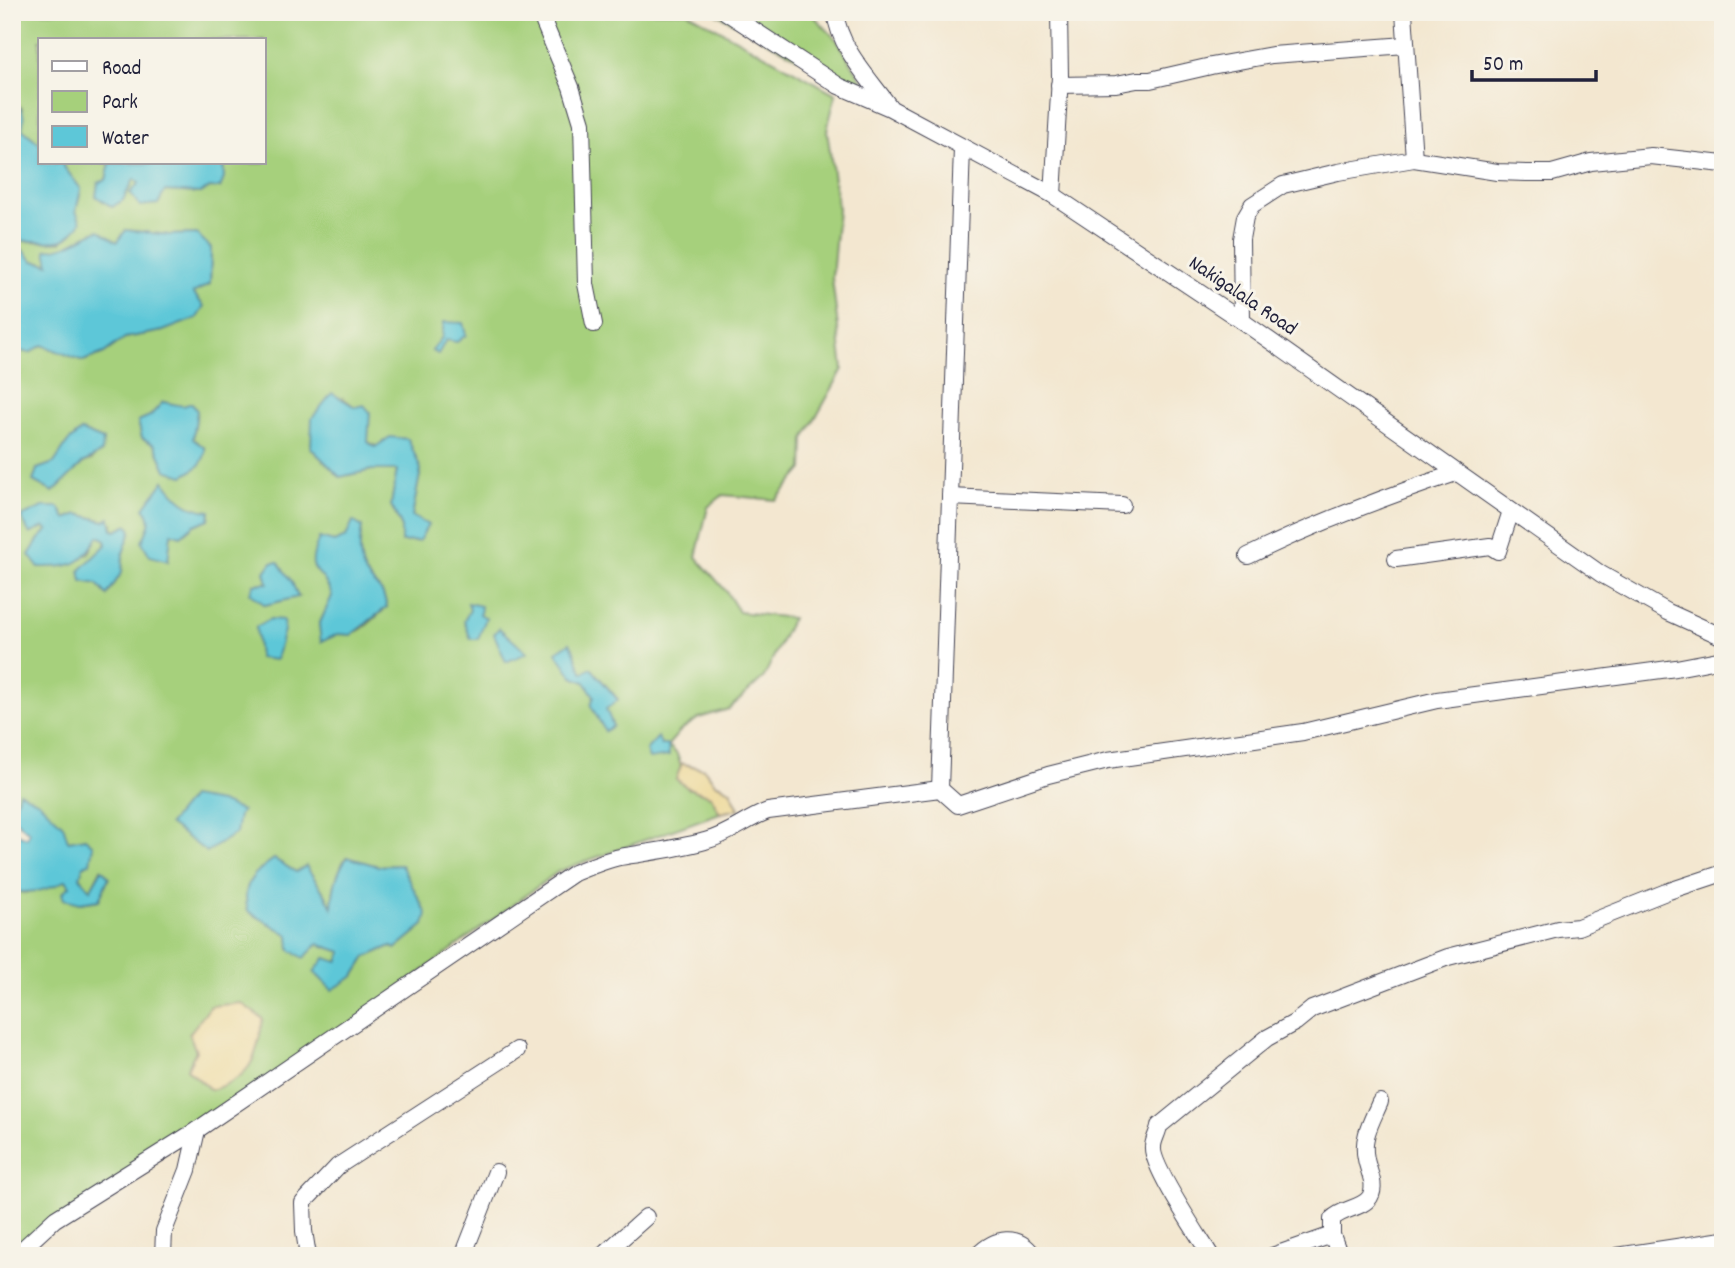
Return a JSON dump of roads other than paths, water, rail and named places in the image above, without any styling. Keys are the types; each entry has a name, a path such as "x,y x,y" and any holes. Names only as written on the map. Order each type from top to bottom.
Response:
{"street":[{"path":"546,12 544,23 571,87 582,123 586,284 594,324"},
{"name":"Nakigalala Road","path":"726,12 839,86 890,108 1053,195 1242,321 1630,592 1723,637"},
{"path":"823,12 836,20 844,44 890,108"},
{"path":"1053,195 1059,85 1059,12"},
{"path":"1404,12 1414,159"},
{"path":"1059,85 1150,80 1272,55 1406,45"},
{"path":"940,789 962,148"},
{"path":"1242,321 1241,239 1245,217 1252,205 1283,186 1338,172 1414,159 1497,172 1526,173 1552,173 1591,162 1651,156 1723,164"},
{"path":"1248,556 1355,508 1456,473"},
{"path":"950,498 1122,505"},
{"path":"1396,559 1490,546 1498,551 1511,511"},
{"path":"15,1256 55,1219 197,1130 574,873 619,858 667,851 708,841 768,811 940,789 958,805 968,804 1048,775 1108,760 1303,732 1437,701 1723,659"},
{"path":"1211,1256 1158,1168 1152,1149 1159,1126 1267,1038 1296,1022 1312,1009 1448,957 1558,929 1578,927 1723,873"},
{"path":"308,1256 303,1203 338,1166 517,1050"},
{"path":"1340,1256 1332,1235 1332,1219 1338,1213 1365,1202 1372,1192 1372,1177 1366,1159 1364,1139 1380,1102"},
{"path":"163,1256 164,1231 188,1170 197,1130"},
{"path":"463,1256 495,1172"},
{"path":"602,1256 646,1217"},
{"path":"1272,1256 1332,1235"},
{"path":"976,1256 1002,1240 1015,1240 1026,1244 1034,1256"},
{"path":"1617,1256 1694,1250 1723,1240"}],"water":[{"path":"12,100 23,113 22,129 38,142 38,164 62,164 81,189 76,211 81,222 69,237 63,240 23,241 16,232 16,216 12,209"},
{"path":"110,164 223,164 224,178 220,188 210,188 200,193 165,191 158,204 140,206 130,193 139,183 134,179 123,200 112,207 96,196 98,183 106,180"},
{"path":"99,230 117,242 126,230 169,235 197,234 211,248 210,284 193,293 204,306 197,318 163,331 125,338 104,353 83,361 42,345 30,353 20,351 13,341 19,329 12,326 12,239 33,261 49,264 46,250 68,245"},
{"path":"444,322 463,323 466,335 457,342 446,340 438,354 432,351 442,337"},
{"path":"332,393 355,407 364,405 370,412 368,442 375,447 390,437 408,439 421,469 412,516 428,525 419,541 401,542 401,525 391,505 397,470 372,470 340,477 311,448 312,418"},
{"path":"163,402 183,406 192,403 197,411 193,439 205,448 204,458 183,476 166,470 155,445 142,438 138,421 150,416"},
{"path":"81,431 103,440 102,452 83,463 53,492 33,481 37,469 54,463 68,442"},
{"path":"164,481 183,502 210,511 209,519 194,525 181,536 171,533 168,561 150,556 142,542 150,520 144,508"},
{"path":"43,507 59,507 66,519 78,514 104,521 110,518 112,530 116,531 128,525 131,531 123,553 122,572 107,595 97,584 82,581 80,570 106,545 105,539 98,536 81,559 59,567 38,567 29,555 48,530 44,527 30,534 21,517"},
{"path":"353,521 362,527 360,547 365,573 382,593 387,607 351,635 338,634 321,642 319,625 332,596 328,585 313,565 315,551 319,538 334,542 346,537"},
{"path":"272,562 278,562 292,582 298,597 265,605 250,593 254,584 268,583 265,572"},
{"path":"468,603 481,606 480,614 486,618 478,639 471,639 464,621 470,610"},
{"path":"270,619 283,620 284,630 276,660 259,658 256,627"},
{"path":"499,628 527,653 506,662 494,634"},
{"path":"570,643 583,673 591,668 618,700 606,709 613,726 605,731 591,706 594,696 585,682 573,677 556,652"},
{"path":"658,737 661,745 668,745 669,756 649,759 646,750"},
{"path":"19,792 39,802 63,825 68,841 85,838 93,845 90,863 83,866 80,877 90,890 102,869 109,877 99,900 80,903 64,899 62,893 70,886 66,880 40,890 12,891 12,832 27,838 29,832 12,817"},
{"path":"191,797 220,802 242,811 236,833 207,852 169,824"},
{"path":"347,857 378,866 401,865 427,914 424,925 395,949 391,946 366,957 354,976 332,990 314,972 325,958 338,962 342,952 318,944 304,958 290,950 289,935 248,911 246,893 255,874 274,859 296,872 306,866 332,908 336,881"}]}
